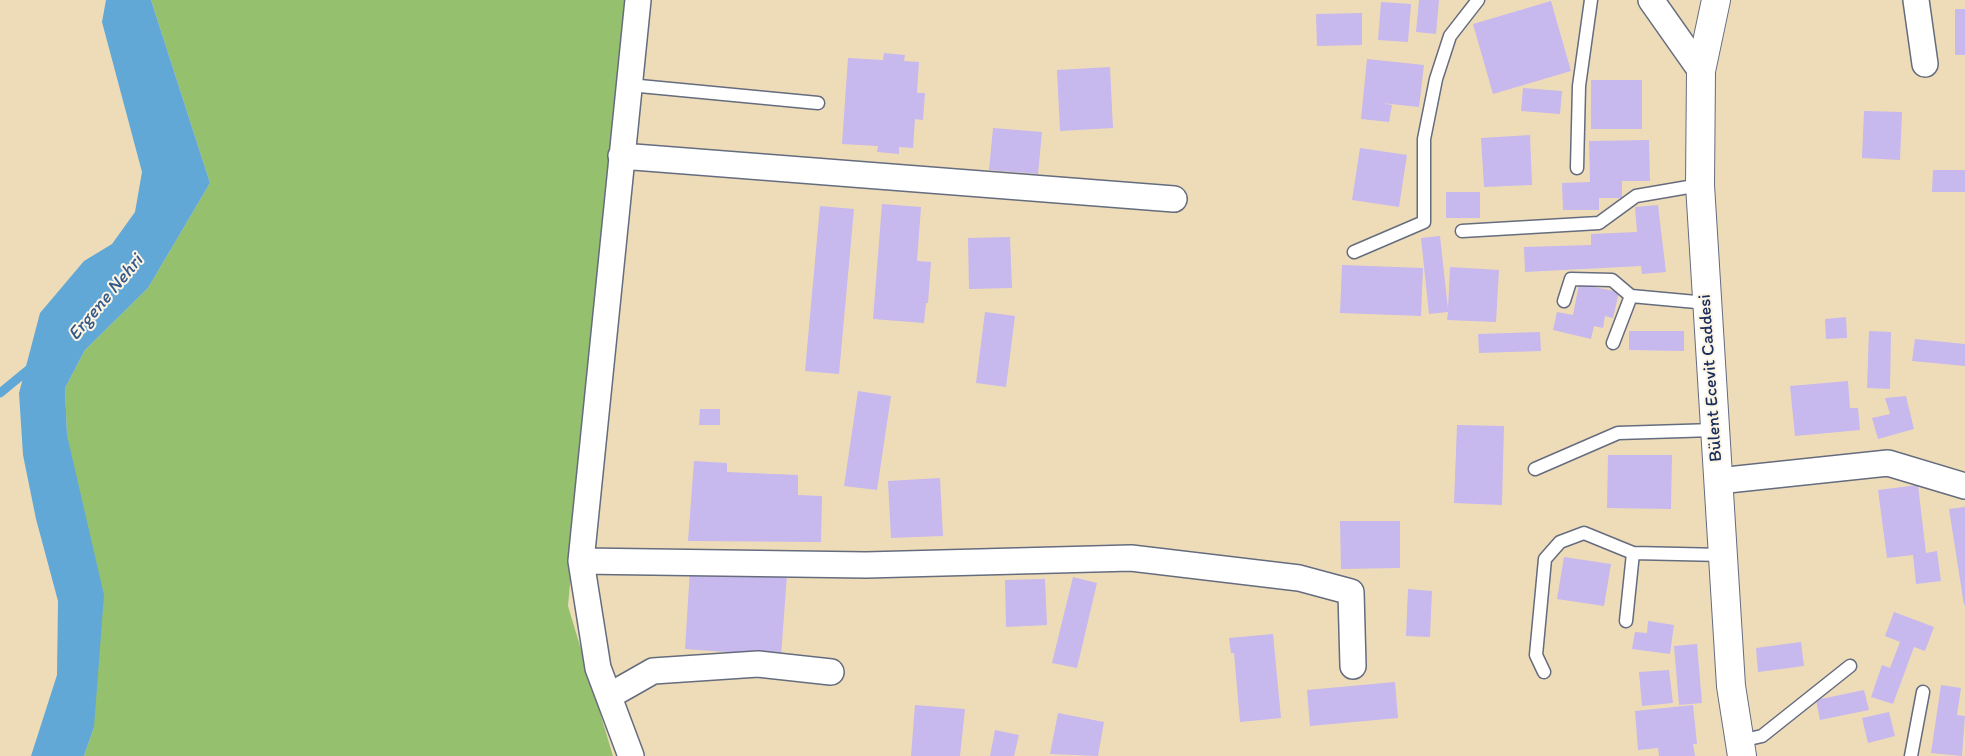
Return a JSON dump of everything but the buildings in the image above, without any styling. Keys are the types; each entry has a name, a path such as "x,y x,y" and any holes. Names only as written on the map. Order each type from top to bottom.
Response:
{"main road":[{"name":"Bülent Ecevit Caddesi","path":"1716,0 1701,71 1700,185 1731,686 1741,749"}],"street":[{"path":"631,756 598,668 581,561 638,0"},
{"path":"1651,0 1701,71"},
{"path":"1916,0 1925,64"},
{"path":"621,156 1174,198"},
{"path":"1718,480 1888,463 1965,486"},
{"path":"581,561 866,565 1131,558 1299,578 1351,592 1352,666"},
{"path":"609,696 653,670 758,664 831,672"}],"lane":[{"path":"1576,168 1579,86 1591,0"},
{"path":"1354,252 1424,222 1424,139 1436,79 1450,36 1474,3"},
{"path":"629,85 818,103"},
{"path":"1462,231 1599,223 1636,196 1700,185"},
{"path":"1564,302 1571,279 1612,280 1631,296 1706,303"},
{"path":"1613,343 1631,296"},
{"path":"1535,469 1618,433 1714,430"},
{"path":"1544,672 1536,655 1545,559 1560,542 1584,533 1633,553 1722,555"},
{"path":"1626,621 1633,553"},
{"path":"1741,749 1762,736 1850,666"},
{"path":"1911,756 1923,692"}],"green space":[{"path":"151,0 631,0 606,184 568,606 613,756 84,756 94,727 67,435 65,388 85,350 148,288 210,183"}],"water":[{"name":"Ergene Nehri","path":"106,0 151,0 210,183 148,288 85,350 65,388 67,435 104,595 94,727 84,756 31,756 57,675 58,601 36,519 23,455 19,393 40,313 84,261 112,244 135,212 142,172 102,22"}],"waterway":[{"path":"0,393 33,366"}]}
